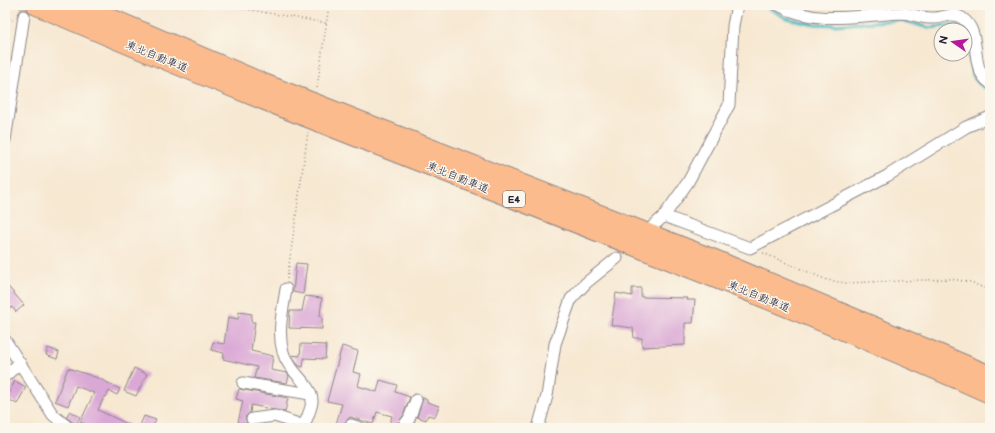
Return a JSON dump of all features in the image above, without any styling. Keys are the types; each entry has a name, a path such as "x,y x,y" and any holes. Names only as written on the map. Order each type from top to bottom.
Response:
{"highway":[{"name":"東北自動車道","path":"78,5 264,84 712,259 990,376"},
{"name":"東北自動車道","path":"31,11 258,98 821,321 990,393"}],"street":[{"path":"651,228 664,216 688,182 729,105 733,26 737,5"},
{"path":"778,5 790,11 825,18 902,13 934,18 950,14 962,18 970,26 974,37 978,67 986,80 990,83"},
{"path":"5,140 31,11"},
{"path":"664,216 750,248 887,176 966,127 990,116"},
{"path":"538,428 547,396 555,344 570,299 617,258"},
{"path":"252,419 275,416 304,427 312,402 306,384 290,368 283,354 280,335 286,289"},
{"path":"5,340 54,414 69,428"},
{"path":"5,376 20,363"},
{"path":"243,383 310,394"},
{"path":"402,428 409,419 416,400"}],"path":[{"path":"222,5 326,23"},
{"path":"316,93 329,5"},
{"path":"286,289 308,132"},
{"path":"750,248 827,280 846,283 950,279 971,282 990,291"}],"building":[{"path":"296,263 307,264 303,294 293,292"},
{"path":"5,283 24,305 16,312 12,307 5,313"},
{"path":"632,288 641,288 641,297 688,298 687,300 695,300 693,323 685,323 685,345 642,347 642,338 634,338 633,328 611,325 616,293 632,296"},
{"path":"305,296 322,298 320,316 322,316 322,329 289,328 290,311 302,311"},
{"path":"239,312 252,314 251,322 255,322 251,351 273,356 271,370 287,373 289,376 287,383 254,378 257,367 223,359 224,353 211,350 213,342 224,344 228,317 238,319"},
{"path":"301,344 326,345 325,359 304,358 303,367 299,366 292,355 300,356"},
{"path":"342,346 358,351 353,372 361,374 358,386 377,392 380,380 397,385 395,392 410,397 403,416 396,425 390,423 392,416 377,412 373,424 350,417 345,422 344,426 336,424 342,404 327,401"},
{"path":"48,348 59,352 57,359 46,355"},
{"path":"68,368 98,378 120,389 117,395 109,391 106,397 104,397 98,410 136,428 95,428 80,422 94,393 76,386 68,406 55,401"},
{"path":"134,368 147,374 136,396 124,391"},
{"path":"15,381 26,387 17,404 6,398"},
{"path":"239,389 288,398 285,412 251,405 250,413 245,417 247,424 238,422 243,401 236,399"},
{"path":"423,398 427,400 427,402 439,406 435,417 428,415 426,420 417,417"},
{"path":"70,411 80,417 76,425 66,417"},
{"path":"144,416 156,420 152,428 139,428"}],"waterway":[{"path":"763,5 786,18 813,24 835,25 901,20 929,28 933,27"},
{"path":"970,62 974,78 980,85 990,91"}],"tunnel":[{"path":"24,16 26,5"}]}
